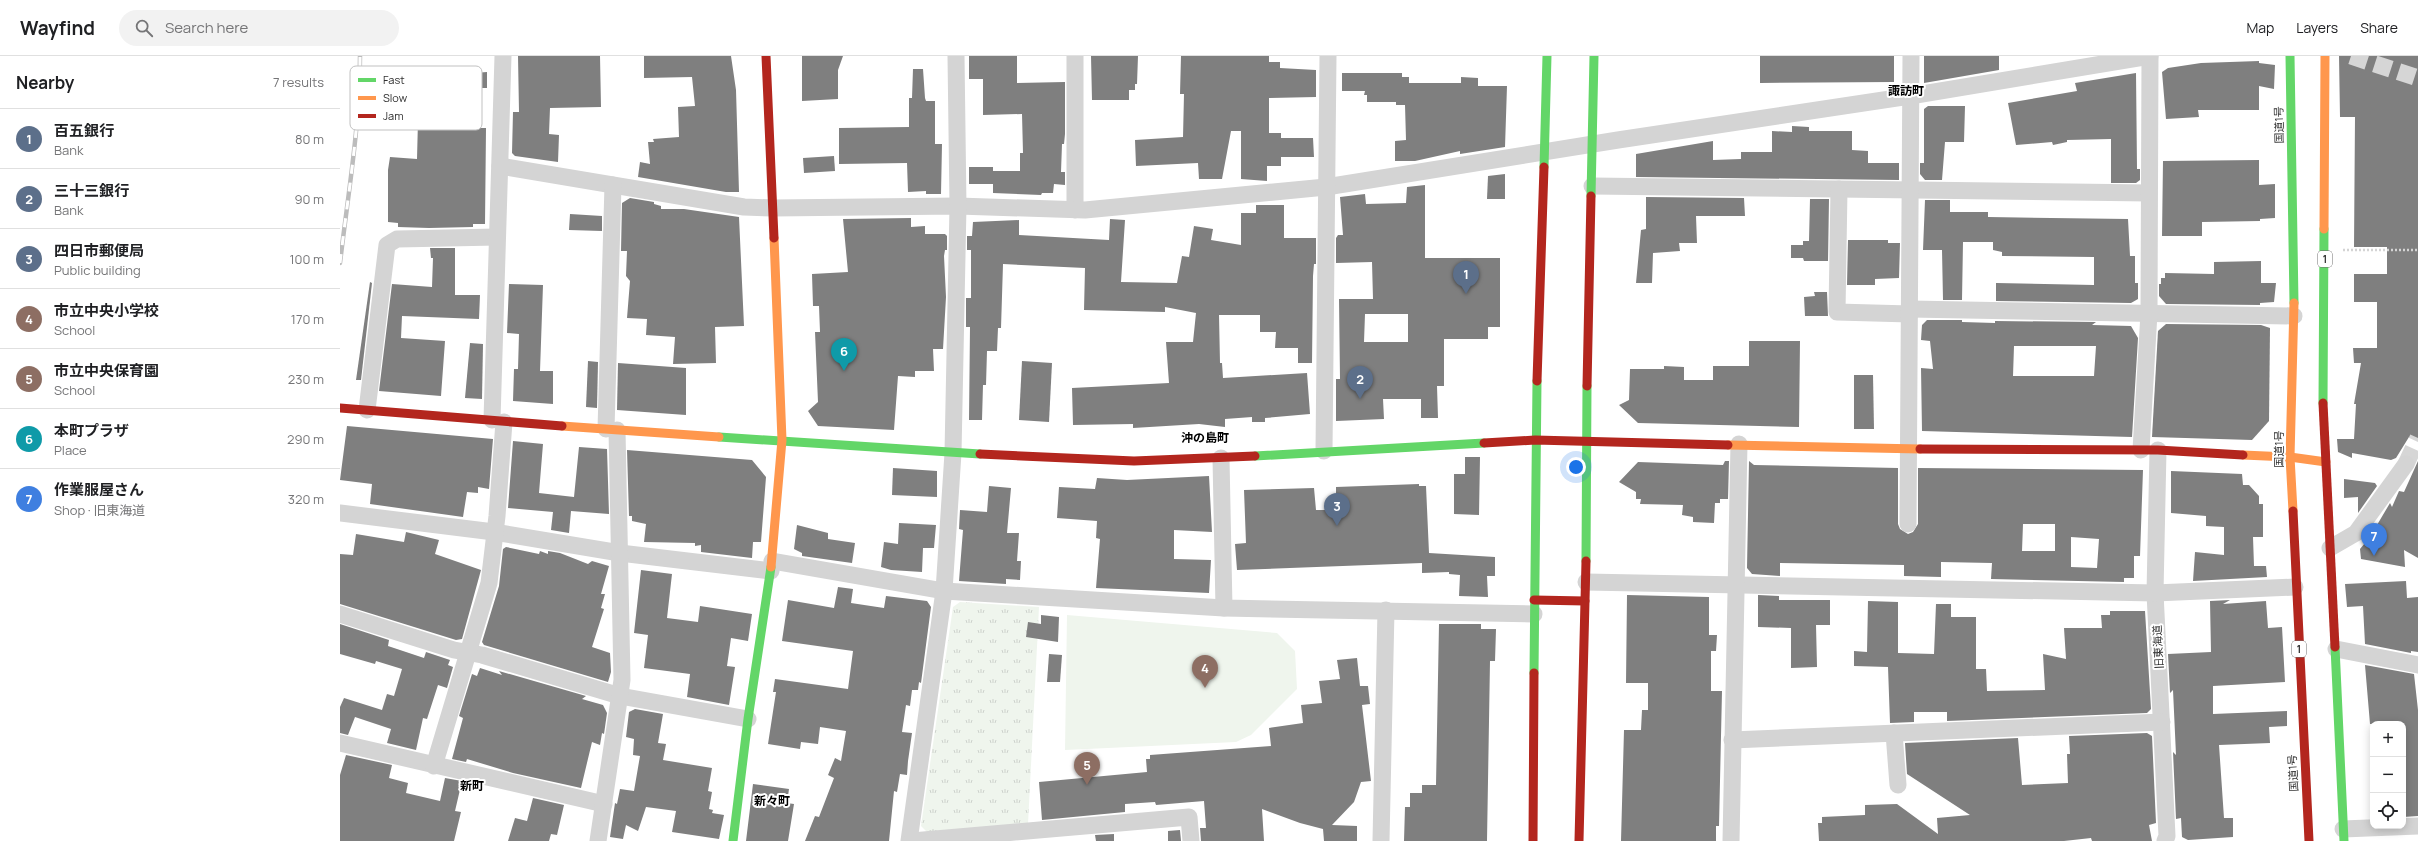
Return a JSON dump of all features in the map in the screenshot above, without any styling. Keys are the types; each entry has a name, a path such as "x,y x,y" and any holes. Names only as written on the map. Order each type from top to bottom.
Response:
{"main road":[{"path":"733,841 748,719 772,566 782,440 766,56"},
{"path":"1533,841 1535,440 1546,152 1547,56"},
{"path":"1579,841 1586,582 1586,440 1594,56"},
{"name":"国道1号","path":"2290,56 2294,316 2290,457 2295,587 2309,841"},
{"name":"1","path":"2325,56 2323,402 2344,835"},
{"path":"340,408 611,430 782,440 953,453 1134,461 1221,458 1535,440 1586,440 1910,449 2158,450 2290,457 2326,462"},
{"path":"1534,607 1585,601"}],"street":[{"path":"434,766 489,583 497,516 497,237 503,56"},
{"path":"956,56 958,206 953,453 944,591 911,841 1189,817 1191,841"},
{"path":"1075,56 1075,210"},
{"path":"1324,451 1328,56"},
{"path":"1908,524 1910,449 1911,56"},
{"path":"500,166 744,206 773,208 958,206 1075,210 1326,187 1593,144 1910,96 2150,56 2149,313 2141,450"},
{"path":"598,841 622,680 620,553 611,430 613,185"},
{"path":"1592,186 2149,192"},
{"path":"1839,189 1837,312 1910,311 2149,313 2294,316"},
{"path":"366,410 387,245 397,239 497,237"},
{"path":"1731,841 1739,444"},
{"name":"旧東海道","path":"2158,450 2155,593 2167,836 2165,841"},
{"path":"1221,458 1224,608"},
{"path":"2330,548 2356,533 2406,464"},
{"path":"340,513 494,532 620,553 772,566 944,591 1224,608 1386,610 1534,607"},
{"path":"1586,582 2155,593 2295,587"},
{"path":"1380,841 1386,610"},
{"path":"340,614 467,653 620,696 748,719"},
{"path":"2336,649 2418,665"},
{"path":"1732,740 2162,722"},
{"path":"1894,733 1898,785"},
{"path":"340,743 434,766 604,804"},
{"path":"2344,835 2418,826"}],"path":[{"path":"2325,250 2418,250"}],"green space":[{"path":"960,602 1039,607 1028,824 928,833 921,826 953,607"},
{"path":"1067,615 1277,633 1295,651 1297,689 1251,735 1236,742 1065,750"}],"building":[{"path":"518,56 600,56 601,107 550,108 549,134 559,135 558,162 515,156 512,153 513,112 519,112"},
{"path":"644,56 731,56 736,90 739,192 726,192 638,177 640,162 650,164 648,142 654,142 653,139 679,137 678,107 695,106 692,77 644,78"},
{"path":"802,56 843,56 838,70 838,99 802,101"},
{"path":"969,56 1017,56 1017,83 1065,82 1065,134 1064,144 1062,144 1061,172 1065,172 1065,185 1054,184 1053,193 1042,193 1041,195 993,193 993,184 969,184 969,167 993,167 993,171 1020,171 1020,153 1023,153 1022,114 983,115 983,79 969,79"},
{"path":"1091,56 1138,56 1137,84 1135,84 1135,90 1129,90 1129,100 1092,100"},
{"path":"1181,56 1269,56 1269,62 1280,62 1280,68 1316,70 1316,97 1269,98 1269,133 1281,133 1281,138 1313,138 1314,157 1281,157 1281,166 1267,166 1267,181 1241,179 1241,131 1231,131 1222,179 1199,179 1198,163 1136,166 1135,140 1183,137 1184,94 1180,94"},
{"path":"1760,56 1894,56 1894,82 1760,83"},
{"path":"1924,56 1999,56 1999,70 1924,83"},
{"path":"2339,56 2418,56 2418,440 2409,437 2396,458 2391,460 2352,453 2352,458 2338,452 2337,439 2354,439 2356,404 2354,404 2361,363 2354,363 2353,348 2377,348 2377,302 2354,302 2354,274 2387,274 2387,247 2354,247 2355,117 2340,117"},
{"path":"2259,61 2259,63 2275,65 2274,89 2259,86 2259,110 2198,110 2199,117 2166,119 2162,72 2168,68 2201,63"},
{"path":"913,69 923,69 926,101 935,101 935,144 942,144 941,194 926,194 926,191 908,192 907,163 839,164 839,128 909,127 909,98 912,98"},
{"path":"482,72 487,72 487,88 482,88"},
{"path":"1342,73 1402,73 1402,77 1409,77 1409,83 1461,83 1461,77 1478,78 1478,86 1507,86 1505,147 1460,154 1460,151 1415,161 1395,161 1395,141 1406,140 1405,105 1396,105 1396,102 1367,102 1367,95 1364,95 1365,91 1342,91"},
{"path":"2136,73 2137,169 2140,169 2140,180 2136,183 2111,183 2111,139 2067,140 2067,142 2053,145 2052,142 2016,145 2008,103 2077,91 2075,83"},
{"path":"1928,106 1965,106 1964,142 1945,142 1942,180 1925,180 1920,174 1920,163 1924,163 1924,109"},
{"path":"1792,126 1809,127 1809,131 1852,131 1852,150 1868,151 1868,163 1899,163 1899,180 1636,177 1636,154 1713,141 1713,160 1741,159 1741,152 1772,152 1772,131 1792,132"},
{"path":"482,128 486,128 485,224 473,224 473,227 429,228 398,227 398,223 388,222 388,170 390,157 417,159 418,130 482,130"},
{"path":"834,156 835,171 804,173 803,158"},
{"path":"2259,160 2259,185 2275,184 2275,218 2260,219 2260,221 2202,222 2202,236 2162,236 2163,161"},
{"path":"1505,174 1505,199 1487,199 1488,176"},
{"path":"1425,185 1425,258 1500,258 1500,327 1488,327 1488,339 1444,339 1444,386 1437,386 1438,418 1421,418 1421,399 1383,399 1384,419 1336,421 1336,379 1340,379 1339,299 1373,299 1372,262 1336,263 1336,238 1338,235 1343,235 1340,197 1365,194 1366,204 1406,203 1407,187","holes":["1365,314 1408,314 1408,342 1364,342"]},
{"path":"1646,197 1744,198 1745,216 1696,216 1697,243 1679,243 1680,251 1653,253 1652,283 1636,283 1641,230 1646,229"},
{"path":"630,198 654,202 654,204 661,206 661,209 684,209 739,217 744,326 715,327 716,363 673,364 675,337 646,335 647,319 627,318 630,281 626,276 627,251 621,251 622,203"},
{"path":"1810,199 1829,199 1828,261 1804,261 1803,258 1791,258 1791,245 1803,245 1803,241 1809,241"},
{"path":"1925,200 1950,200 1950,212 1988,212 1988,217 2128,219 2130,256 2135,256 2135,283 2138,283 2138,299 2131,303 1996,301 1996,283 2094,285 2094,257 2002,256 2002,252 1993,250 1993,242 1963,242 1962,300 1943,300 1942,250 1923,250"},
{"path":"1256,205 1284,205 1284,238 1316,238 1316,264 1314,264 1313,276 1312,363 1298,363 1298,348 1275,348 1276,332 1260,332 1260,315 1219,315 1220,363 1222,363 1223,378 1307,373 1310,414 1265,418 1265,422 1252,422 1252,417 1225,419 1225,427 1199,424 1133,428 1133,424 1073,425 1072,388 1169,383 1166,342 1193,342 1196,313 1165,307 1165,312 1084,310 1085,268 1003,264 1001,328 998,328 997,351 987,351 986,385 983,385 982,420 969,420 970,327 966,327 966,298 971,298 971,250 967,250 967,236 972,236 973,222 1019,220 1019,235 1109,240 1110,219 1125,220 1121,282 1177,283 1182,256 1189,257 1194,226 1213,229 1211,240 1241,245 1241,213 1256,213"},
{"path":"570,214 602,216 602,231 569,230"},
{"path":"911,218 911,227 925,226 925,234 945,234 947,236 947,250 945,250 944,256 946,297 943,349 933,349 934,371 915,371 915,377 898,376 894,430 818,426 808,411 818,402 815,332 820,332 819,306 813,306 812,274 848,272 843,219"},
{"path":"1848,240 1888,240 1888,243 1900,243 1899,278 1875,279 1875,285 1847,285"},
{"path":"430,248 455,248 455,295 480,295 479,319 402,316 401,338 445,341 441,396 379,391 392,284 432,287 433,258 431,258"},
{"path":"2261,261 2261,283 2276,283 2274,302 2260,303 2260,305 2166,304 2159,296 2159,284 2161,284 2161,278 2165,278 2165,273 2214,274 2214,262"},
{"path":"370,282 372,283 361,380 356,380"},
{"path":"509,284 543,285 540,371 553,371 553,404 513,401 514,369 518,369 519,334 507,333"},
{"path":"1814,292 1827,292 1828,316 1805,316 1804,297 1815,296"},
{"path":"1927,320 1962,320 1962,322 1995,323 1995,321 2096,322 2092,325 2131,326 2138,338 2132,437 1922,431 1921,368 1933,369 1930,341 1921,340 1922,325","holes":["2014,346 2096,346 2094,376 2013,376"]},
{"path":"2166,324 2261,325 2270,328 2269,421 2252,440 2152,437 2158,331"},
{"path":"1749,341 1800,341 1799,427 1638,423 1619,405 1629,400 1630,369 1664,369 1664,366 1684,367 1684,380 1713,380 1713,366 1749,366"},
{"path":"470,343 483,344 482,399 465,398"},
{"path":"588,361 598,362 597,408 586,407"},
{"path":"1022,361 1052,363 1049,422 1019,420"},
{"path":"618,363 686,368 686,415 617,410"},
{"path":"1854,375 1873,375 1874,429 1854,429"},
{"path":"347,426 493,439 489,489 478,487 478,493 467,492 463,517 370,504 372,484 340,480"},
{"path":"513,441 543,444 539,493 574,497 579,447 607,449 609,514 571,511 569,533 551,530 553,512 508,508"},
{"path":"627,450 752,460 766,477 761,542 753,542 752,558 701,552 701,545 695,546 695,543 644,542 646,524 632,521 632,516 629,516"},
{"path":"1465,457 1480,457 1479,515 1454,514 1454,474 1465,474"},
{"path":"1725,461 1729,461 1728,499 1720,499 1720,503 1715,503 1714,523 1693,522 1693,517 1682,515 1683,505 1640,504 1641,499 1636,499 1636,492 1619,482 1638,462 1723,465"},
{"path":"1749,461 1754,465 1898,468 1898,524 1900,529 1908,534 1913,532 1918,524 1918,468 2143,470 2140,556 2134,556 2134,578 2124,578 2124,582 1991,579 1992,563 1941,562 1941,577 1904,576 1904,565 1780,563 1780,576 1752,574 1747,568","holes":["2023,524 2055,524 2055,551 2022,551","2071,537 2099,539 2097,568 2071,567"]},
{"path":"2418,461 2418,558 2404,550 2405,567 2361,559 2360,549 2379,526 2377,525 2390,503 2392,507 2399,491 2404,492"},
{"path":"893,468 937,471 937,497 892,495"},
{"path":"2171,471 2242,474 2243,485 2249,485 2259,496 2259,504 2263,504 2263,537 2253,537 2254,566 2266,566 2267,577 2193,581 2195,552 2224,555 2224,527 2206,526 2206,516 2171,513"},
{"path":"1209,476 1212,532 1174,530 1174,559 1211,560 1209,593 1096,588 1100,539 1096,538 1097,521 1057,518 1059,487 1095,489 1097,478 1127,480"},
{"path":"2344,479 2375,483 2377,486 2358,513 2358,497 2344,498"},
{"path":"1419,484 1419,486 1426,486 1429,553 1495,557 1495,576 1487,576 1488,597 1459,596 1460,575 1449,574 1449,572 1422,573 1422,563 1237,570 1235,544 1246,543 1244,490 1314,488 1316,510 1336,510 1336,487"},
{"path":"989,486 1011,488 1007,533 1019,533 1017,561 1021,561 1020,580 1006,579 1006,584 959,581 963,530 959,529 960,510 987,512"},
{"path":"899,523 936,525 934,548 923,548 922,572 891,570 881,567 884,542 898,544"},
{"path":"797,525 828,533 828,539 855,543 852,563 802,556 802,553 794,549"},
{"path":"406,532 439,540 435,554 481,570 462,639 456,640 340,604 340,554 353,555 356,534 404,542"},
{"path":"506,547 539,554 540,551 548,554 548,551 560,553 588,564 592,561 609,566 601,594 605,594 601,608 604,609 592,647 610,653 611,672 608,682 484,645 482,642 499,586 503,549"},
{"path":"641,570 672,574 667,618 698,622 700,606 752,614 748,641 731,638 727,666 735,667 729,705 687,697 690,674 644,668 648,635 634,633"},
{"path":"2406,581 2407,598 2418,597 2418,652 2411,651 2411,653 2365,644 2363,606 2347,607 2345,584"},
{"path":"838,587 853,589 851,603 884,608 886,596 927,601 931,607 921,683 919,682 918,690 912,690 910,706 906,705 902,732 912,733 907,775 900,774 897,792 894,791 889,841 805,841 815,816 819,817 834,778 828,775 835,758 841,761 846,731 820,727 818,744 801,742 800,749 768,744 776,692 773,692 775,679 848,689 853,651 782,641 788,600 834,608"},
{"path":"1627,595 1709,597 1709,635 1717,635 1716,651 1711,651 1711,691 1722,691 1719,826 1716,826 1716,841 1621,841 1624,730 1641,730 1642,710 1648,710 1648,683 1626,683"},
{"path":"1758,595 1779,596 1779,600 1830,600 1830,625 1816,625 1817,667 1791,668 1791,628 1758,627"},
{"path":"2230,600 2223,604 2266,601 2268,628 2282,627 2285,682 2213,686 2213,714 2287,711 2287,726 2269,727 2270,743 2219,745 2224,818 2233,818 2233,837 2188,840 2182,837 2181,818 2176,819 2173,752 2176,755 2173,690 2170,693 2168,654 2211,652 2210,601"},
{"path":"1868,601 1898,602 1898,653 1934,654 1936,604 1951,604 1951,617 1976,617 1976,669 1986,669 1987,691 2045,690 2043,654 2066,659 2064,628 2102,628 2101,615 2110,615 2110,611 2145,611 2151,709 2147,713 1947,721 1947,712 1914,712 1914,722 1890,723 1888,667 1854,666 1854,651 1867,652"},
{"path":"1041,615 1059,617 1058,642 1026,637 1028,622 1041,624"},
{"path":"340,624 389,640 388,646 424,658 426,652 450,660 448,665 453,667 447,688 438,685 427,719 423,718 416,750 387,743 391,729 355,717 348,735 340,733 340,707 344,698 382,710 387,694 394,696 402,669 376,661 375,664 340,654"},
{"path":"1439,624 1481,624 1481,629 1496,629 1495,661 1490,661 1487,841 1404,841 1405,807 1410,807 1410,793 1422,793 1422,785 1436,785"},
{"path":"1049,654 1062,655 1060,682 1047,682"},
{"path":"1357,658 1360,686 1368,686 1370,704 1362,705 1371,781 1361,782 1354,802 1332,825 1357,826 1357,841 1324,841 1323,829 1300,823 1262,809 1264,841 1201,841 1200,828 1206,828 1204,801 1156,805 1155,802 1125,804 1125,812 1042,820 1039,782 1147,772 1146,759 1150,759 1150,755 1271,746 1269,728 1303,723 1301,705 1322,703 1319,681 1340,679 1337,660"},
{"path":"2365,665 2414,674 2418,710 2418,816 2406,817 2406,721 2370,721 2370,724"},
{"path":"480,668 502,675 499,671 586,696 582,699 603,705 607,713 604,734 602,733 600,745 592,742 581,788 513,773 467,759 466,762 452,759 463,718 459,716 472,674 477,676"},
{"path":"635,709 663,714 658,743 666,744 663,760 712,768 708,791 712,792 709,809 713,810 712,813 724,815 719,839 672,832 676,811 646,807 638,831 626,825 623,839 610,837 615,803 617,804 620,789 634,791 640,756 633,755 634,739 626,737 629,712"},
{"path":"2147,733 2152,736 2156,823 2149,825 2152,841 2092,841 2091,838 2064,841 1819,841 1818,823 1822,823 1822,817 1865,815 1865,805 1897,804 1938,834 1937,818 1970,815 1907,774 1905,743 2018,738 2022,785 2068,783 2067,754 2070,754 2069,736"},
{"path":"346,755 392,765 389,778 408,783 406,793 440,801 445,778 462,781 455,811 461,812 454,841 340,841 340,775"},
{"path":"753,784 789,789 787,803 794,804 788,841 746,841"},
{"path":"533,798 564,805 557,835 551,834 549,841 508,841 515,818 527,821"},
{"path":"1180,830 1181,841 1168,841 1168,831"},
{"path":"1114,834 1114,841 1096,841 1095,835"}],"tunnel":[{"path":"2351,56 2418,78"},
{"path":"2406,464 2418,438"}],"railway":[{"path":"360,56 360,66"},
{"path":"340,263 356,130"}],"traffic: fast":[{"path":"1544,167 1547,56"},
{"path":"1591,196 1594,56"},
{"path":"2290,56 2294,303"},
{"path":"2323,403 2324,229"},
{"path":"1534,673 1537,381"},
{"path":"1586,561 1587,386"},
{"path":"719,437 980,454"},
{"path":"1255,456 1484,443"},
{"path":"733,841 748,719 771,567"},
{"path":"2335,647 2344,841"}],"traffic: slow":[{"path":"2324,229 2325,56"},
{"path":"771,567 782,440 774,238"},
{"path":"2293,511 2290,457 2294,303"},
{"path":"562,426 719,437"},
{"path":"1728,445 1920,449"},
{"path":"2243,455 2290,457 2326,462"}],"traffic: jam":[{"path":"766,56 774,238"},
{"path":"1537,381 1544,167"},
{"path":"1587,386 1591,196"},
{"path":"2323,403 2335,647"},
{"path":"340,408 562,426"},
{"path":"1484,443 1535,440 1728,445"},
{"path":"1920,449 2158,450 2243,455"},
{"path":"980,454 1134,461 1255,456"},
{"path":"2293,511 2309,841"},
{"path":"1579,841 1586,561"},
{"path":"1534,600 1585,601"},
{"path":"1533,841 1534,673"}],"place":[{"name":"百五銀行","path":"1466,294"},
{"name":"本町プラザ","path":"844,371"},
{"name":"三十三銀行","path":"1360,399"},
{"name":"四日市郵便局","path":"1337,526"},
{"name":"作業服屋さん","path":"2374,556"},
{"name":"市立中央小学校","path":"1205,688"},
{"name":"市立中央保育園","path":"1087,785"}],"district":[{"name":"諏訪町","path":"1906,91"},
{"name":"沖の島町","path":"1205,438"},
{"name":"新町","path":"472,786"},
{"name":"新々町","path":"772,801"}]}
